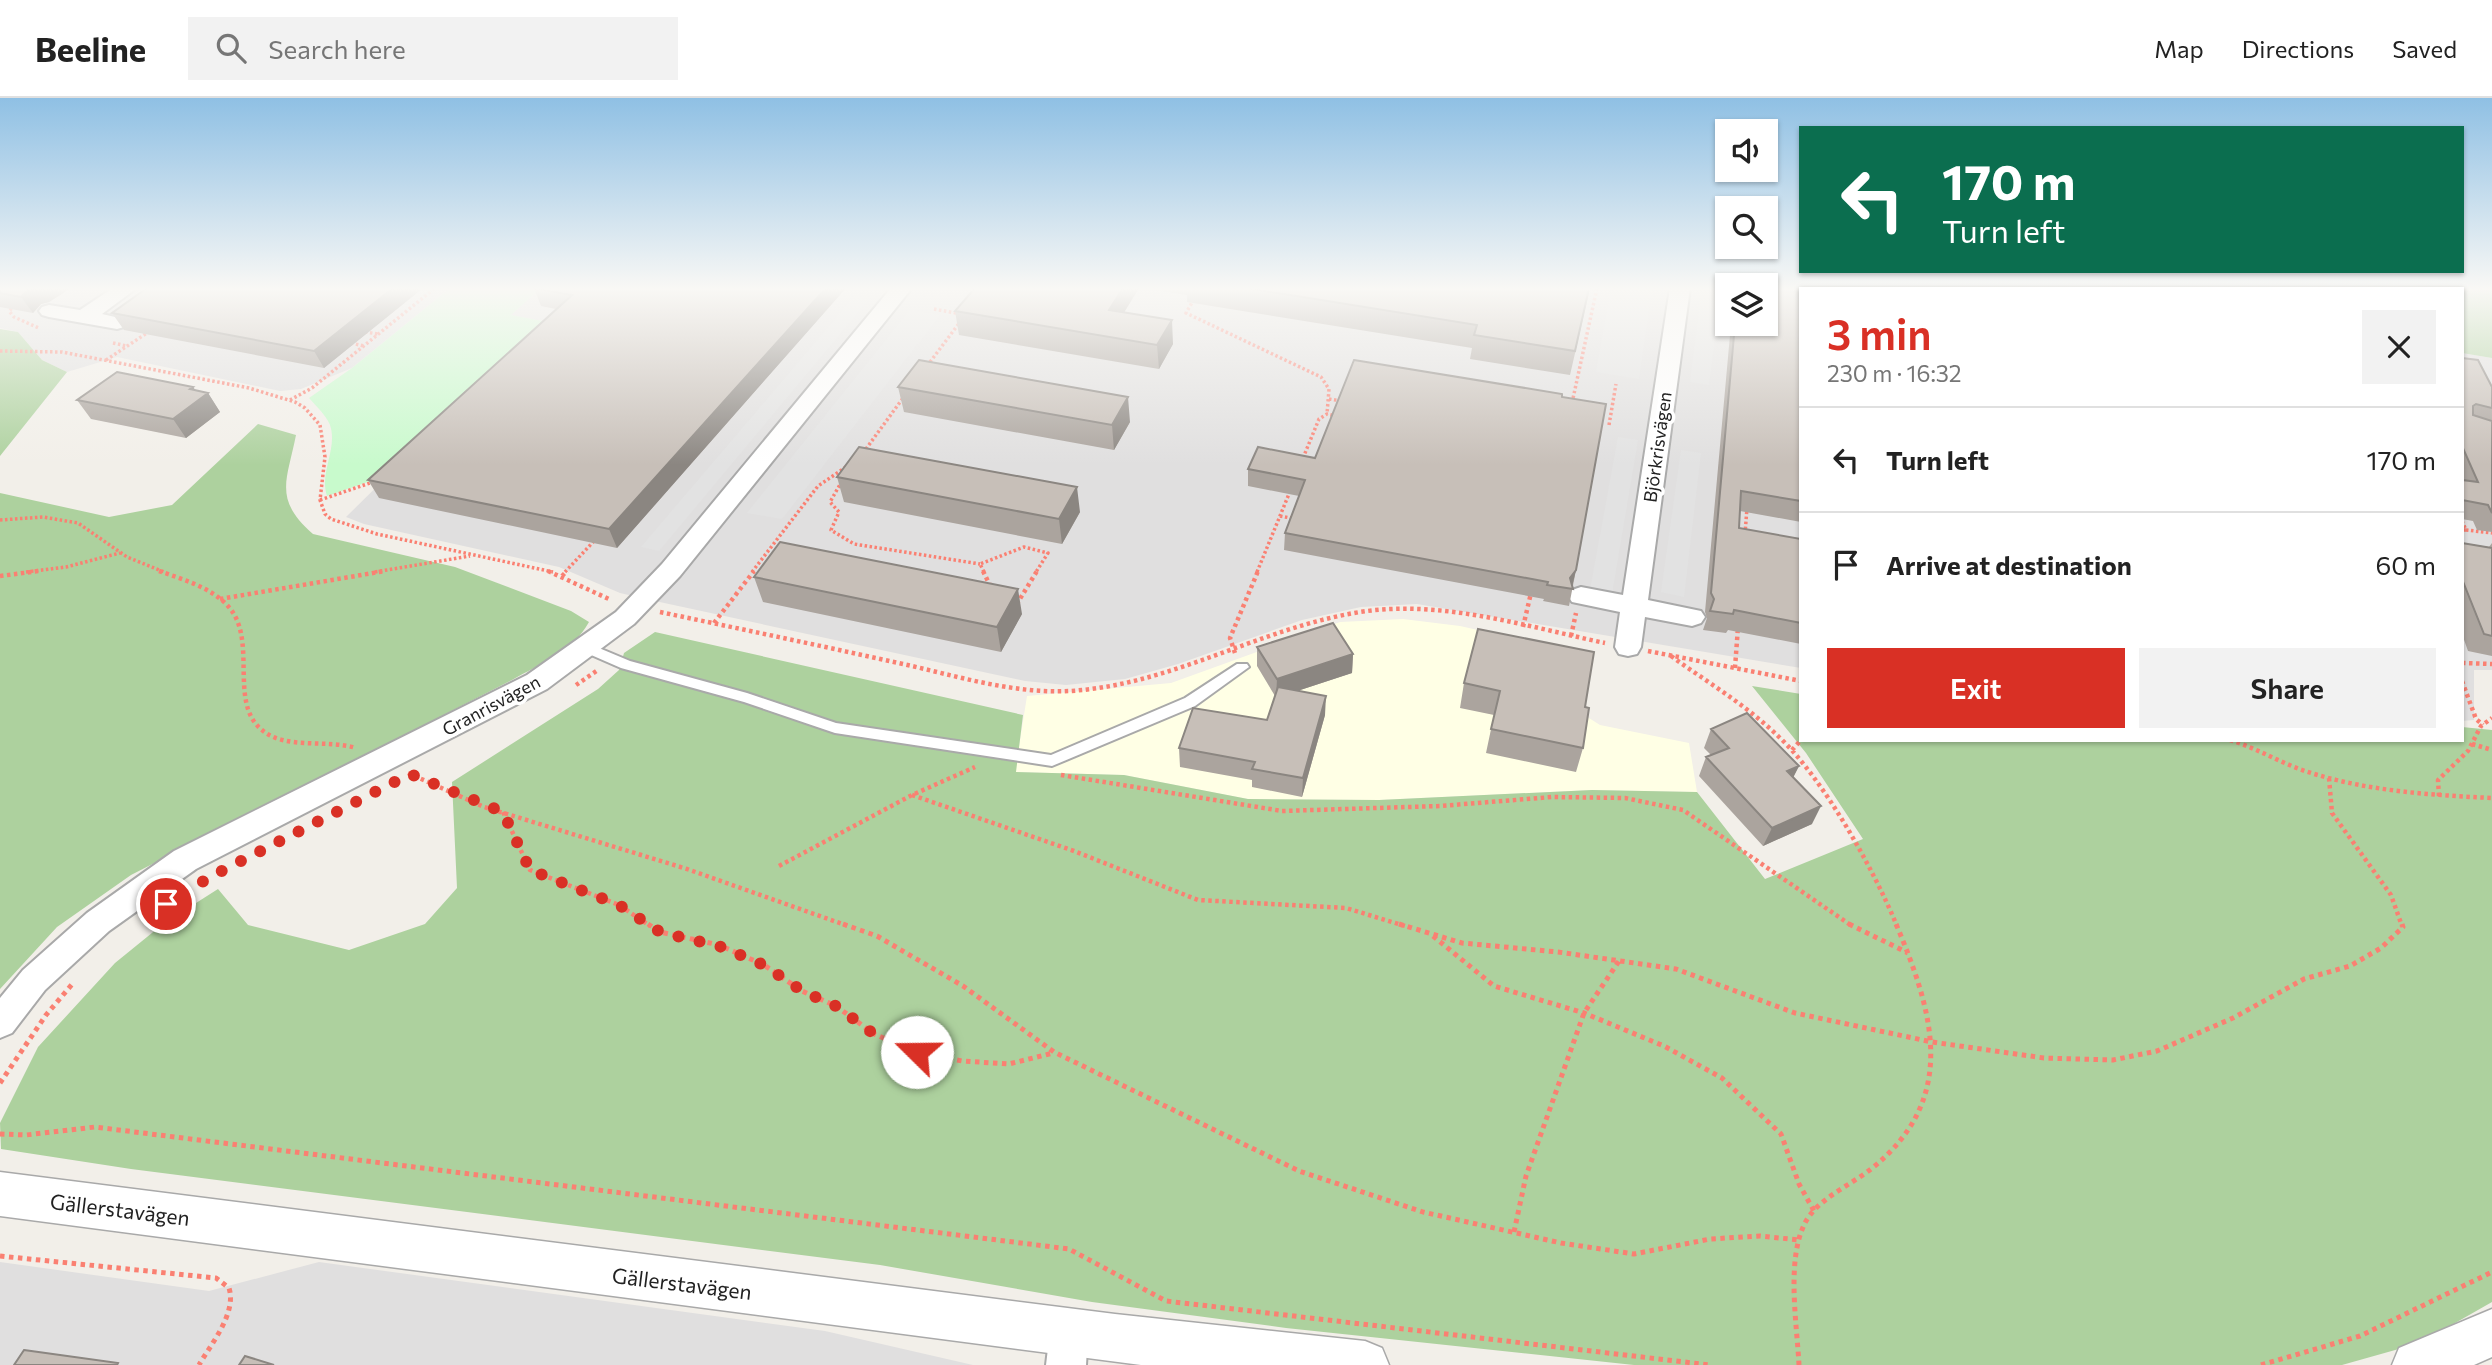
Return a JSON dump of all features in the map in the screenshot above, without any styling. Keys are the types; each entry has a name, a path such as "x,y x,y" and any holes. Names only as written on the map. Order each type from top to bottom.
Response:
{"street":[{"name":"Granrisvägen","path":"0,1023 34,981 97,922 185,859 389,771 647,613 671,570 854,347"},
{"name":"Björkrisvägen","path":"1628,647 1671,347"},
{"path":"1581,596 1692,617"},
{"name":"Gällerstavägen","path":"0,1194 1068,1349 1365,1365"},
{"path":"2416,1365 2492,1334"}],"lane":[{"path":"587,648 613,659 747,698 835,728 1052,761 1190,702 1242,667"}],"path":[{"path":"106,360 125,347"},
{"path":"290,400 312,388 363,347"},
{"path":"923,371 941,347"},
{"path":"1258,347 1321,377 1327,384 1327,414"},
{"path":"1571,410 1584,347"},
{"path":"0,351 62,352 249,388 290,400 314,418 324,438 326,457 320,499 325,514 340,523 377,534 551,571 604,598 647,613 665,613 714,623 1004,686 1067,691 1126,684 1318,622 1382,611 1432,611 1799,681"},
{"path":"1609,425 1616,384"},
{"path":"714,623 818,486 857,461 907,393"},
{"path":"1329,399 1342,401"},
{"path":"1301,464 1319,419 1327,414 1341,417"},
{"path":"850,470 830,498 830,502 839,512 831,530 854,544 980,564 1024,547 1048,553 1015,607 999,604 980,564"},
{"path":"320,499 381,479"},
{"path":"1233,651 1230,638 1292,486"},
{"path":"1287,497 1301,500"},
{"path":"1745,540 1748,500"},
{"path":"0,520 40,515 71,520 91,528 121,553 219,599 236,615 243,649 246,702 260,730 278,738 353,746 389,771 410,774 503,812 687,869 877,936 963,985 1054,1052 1299,1171 1423,1212 1634,1254 1710,1239 1760,1236 1799,1240"},
{"path":"1280,516 1307,521"},
{"path":"562,576 603,530"},
{"path":"2464,530 2492,533"},
{"path":"0,576 65,566 121,553"},
{"path":"219,599 477,555"},
{"path":"1523,627 1532,589"},
{"path":"647,613 665,613"},
{"path":"1735,668 1739,623"},
{"path":"1670,656 1740,705 1792,750 1868,865 1892,912 1916,977 1932,1042 1933,1056 1927,1091 1913,1124 1893,1150 1866,1174 1814,1211 1805,1223 1799,1240 1798,1365"},
{"path":"565,692 613,659"},
{"path":"2464,663 2492,664"},
{"path":"2464,686 2476,719 2483,724"},
{"path":"2439,796 2438,780 2468,751 2483,724 2492,718"},
{"path":"1792,750 1799,742"},
{"path":"2235,742 2329,778 2402,794 2492,798"},
{"path":"2472,744 2492,750"},
{"path":"779,866 912,795 1003,754 1048,773 1282,811 1440,806 1552,797 1625,798 1683,810 1843,920 1908,953"},
{"path":"389,771 410,774 421,768"},
{"path":"912,795 1074,852 1198,900 1346,908 1462,943 1676,969 1795,1013 1932,1042 2044,1058 2113,1060 2157,1051 2232,1018 2304,979 2350,966 2381,948 2403,927 2391,895 2332,813 2329,778"},
{"path":"503,812 530,870 619,905 660,932 719,946 764,965 802,991 836,1006 874,1034 917,1052 962,1061 1009,1064 1054,1052"},
{"path":"1430,933 1494,986 1584,1013 1664,1046 1722,1078 1782,1134 1799,1184 1814,1211"},
{"path":"1514,1232 1526,1176 1584,1013 1619,961"},
{"path":"0,1083 46,1015 77,979"},
{"path":"0,1134 26,1135 95,1127 1069,1249 1091,1257 1144,1292 1166,1301 1710,1365"},
{"path":"0,1255 216,1278 226,1284 232,1294 230,1307 199,1365"},
{"path":"2261,1365 2360,1336 2492,1272"}],"shaded area":[{"path":"31,347 378,347 352,368 301,389 280,391 117,357 67,372 42,360"},
{"path":"526,347 1799,347 1799,668 1417,604 1361,607 1302,620 1178,664 1125,679 1066,685 1025,681 620,593 559,567 364,524 346,517 418,446"},
{"path":"811,347 829,347 659,551 641,547"},
{"path":"880,347 915,347 782,519 747,513"},
{"path":"1600,347 1644,347 1639,379 1596,372"},
{"path":"1694,347 1714,347 1709,385 1690,382"},
{"path":"2464,353 2492,358 2492,670 2474,670 2474,720 2464,721"},
{"path":"1618,437 1638,440 1612,594 1590,590"},
{"path":"1681,450 1701,453 1684,597 1661,592"},
{"path":"1403,619 1460,626 1580,653 1581,713 1600,725 1689,743 1697,792 1591,790 1379,800 1248,799 1124,775 1015,772 1027,696 1171,683 1340,622"},
{"path":"0,1262 209,1291 319,1262 825,1331 973,1365 0,1365"}],"green space":[{"path":"0,347 31,347 42,360 67,372 0,456"},
{"path":"378,347 526,347 382,477 327,496 325,478 332,434 326,418 309,398"},
{"path":"2464,347 2492,347 2492,358 2464,353"},
{"path":"258,424 296,435 286,489 292,510 313,534 455,567 571,611 589,622 565,649 534,668 131,875 57,927 0,989 0,493 109,517 172,505"},
{"path":"655,632 1023,715 1016,772 1124,775 1248,799 1379,800 1592,790 1697,792 1765,879 1863,839 1806,753 1752,686 1799,694 1799,742 2464,742 2464,727 2492,730 2492,1302 2420,1343 2342,1365 1634,1365 1286,1328 1092,1302 880,1265 131,1169 1,1149 0,1123 38,1047 115,963 163,924 218,889 248,925 349,950 425,924 457,888 452,782 598,689 619,670 624,653"}],"building":[{"path":"293,347 319,347 314,351"},
{"path":"515,347 773,347 609,529 368,480"},
{"path":"1551,347 1576,347 1575,351"},
{"path":"1733,347 1799,347 1799,501 1741,491 1739,528 1799,539 1799,623 1734,610 1733,614 1710,611 1714,599 1711,593"},
{"path":"2464,358 2478,360 2492,387 2492,408 2476,404 2473,406 2473,415 2492,421 2492,513 2488,505 2464,500 2464,480 2478,482 2464,450"},
{"path":"919,360 1128,397 1112,425 898,387"},
{"path":"1354,360 1562,394 1562,397 1606,404 1576,570 1570,578 1573,589 1285,533 1305,480 1248,469 1258,447 1315,458"},
{"path":"117,372 193,387 190,389 208,393 173,419 77,400"},
{"path":"859,447 1077,487 1059,519 837,477"},
{"path":"780,542 1018,589 997,627 754,577"},
{"path":"2464,543 2492,548 2492,636 2484,634 2464,584"},
{"path":"1333,623 1353,654 1277,679 1257,647"},
{"path":"1478,629 1594,652 1585,707 1589,708 1583,748 1491,729 1500,691 1464,683"},
{"path":"1278,687 1326,696 1303,778 1252,769 1255,762 1179,748 1193,708 1267,720"},
{"path":"1747,713 1799,766 1787,771 1821,806 1772,828 1706,757 1729,748 1711,729"},
{"path":"24,1350 118,1363 14,1365"},
{"path":"245,1356 274,1365 239,1365"}],"route":[{"path":"166,904 212,876 410,774 484,807 503,812 530,870 619,905 660,932 719,946 764,965 802,991 836,1006 874,1034 917,1052"}]}
